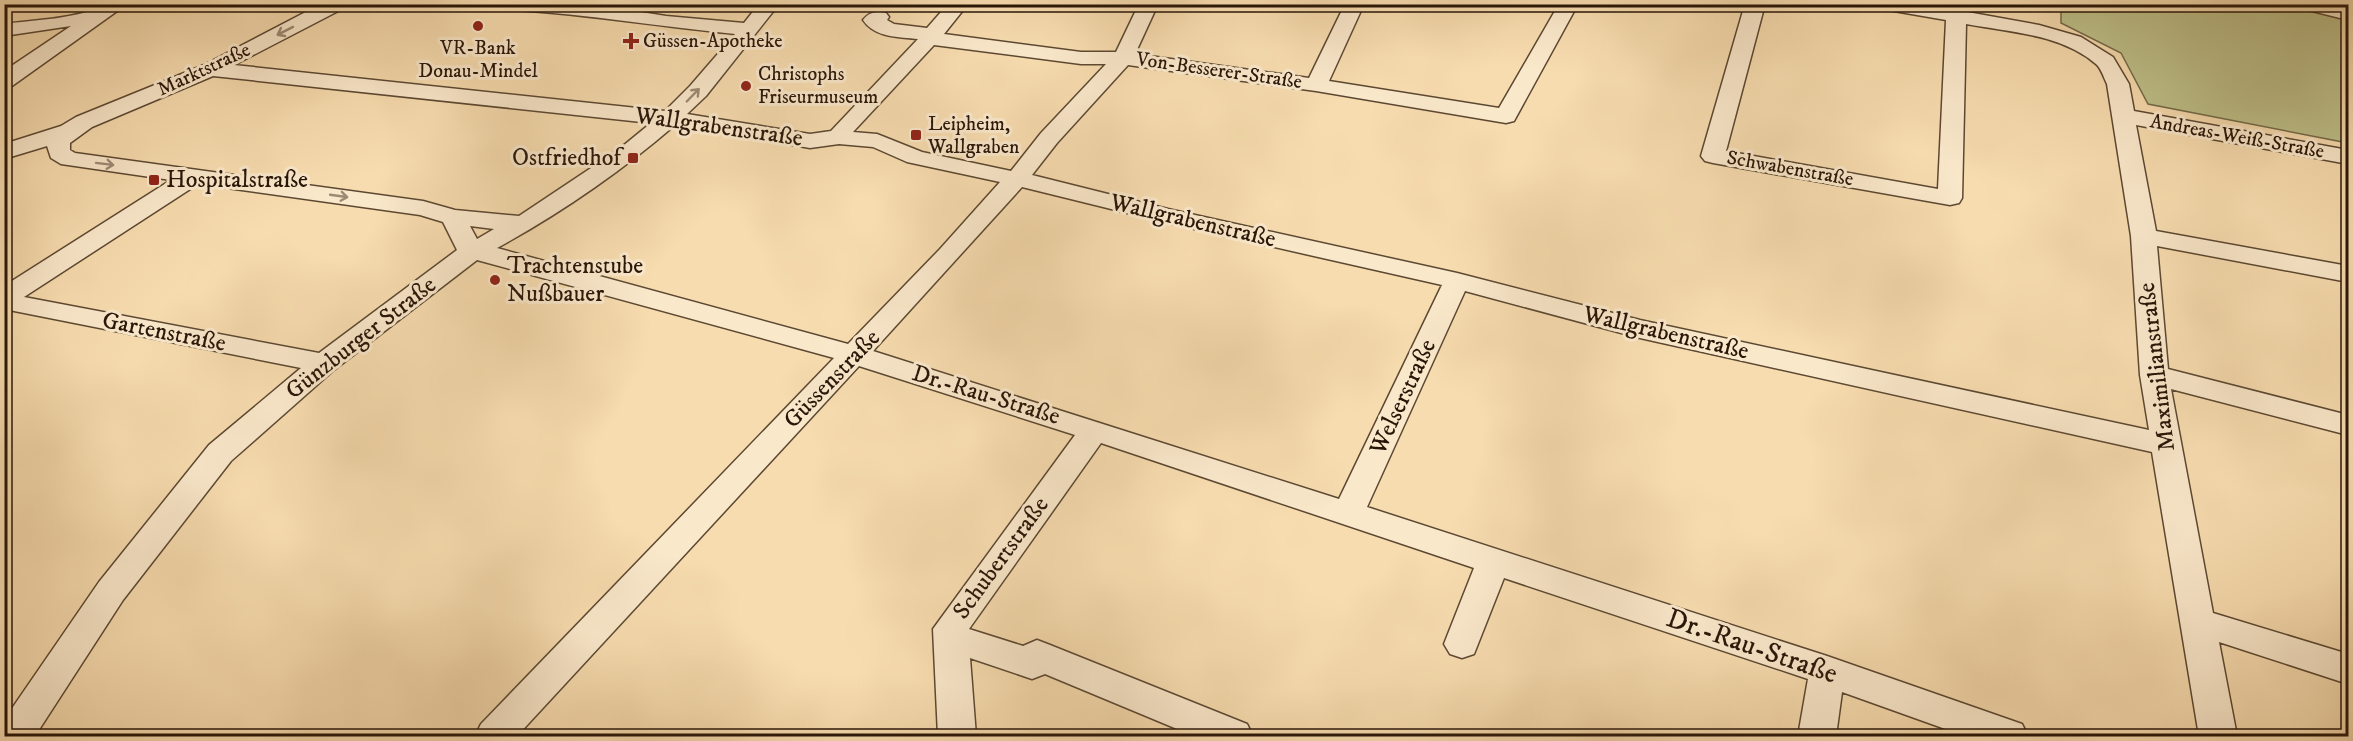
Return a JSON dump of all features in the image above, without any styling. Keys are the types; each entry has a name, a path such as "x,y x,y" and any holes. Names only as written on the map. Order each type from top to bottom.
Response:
{"street":[{"name":"Marktstraße","path":"65,144 337,4"},
{"name":"Günzburger Straße","path":"15,736 111,591 219,453 324,363 471,252 524,223 613,164 670,118 698,91 770,4"},
{"path":"839,136 959,4"},
{"name":"Güssenstraße","path":"494,736 606,615 856,355 1017,178 1049,138 1123,58 1149,4"},
{"path":"1316,85 1355,4"},
{"name":"Von-Besserer-Straße","path":"879,17 873,20 890,30 923,33 930,38 1081,58 1123,58 1316,85 1506,116 1569,4"},
{"name":"Schwabenstraße","path":"1755,4 1713,156 1950,198 1956,16"},
{"name":"Maximilianstraße","path":"1888,4 2051,33 2074,40 2106,61 2118,84 2144,236 2154,375 2218,736"},
{"path":"2307,4 2349,14"},
{"path":"521,5 571,6 600,13 748,29"},
{"path":"4,30 75,20 111,8"},
{"path":"4,81 53,50 111,8"},
{"name":"Wallgrabenstraße","path":"211,69 670,118 810,141 839,136 877,141 915,157 1017,178 1168,216 1457,281 1650,331 2165,444"},
{"name":"Andreas-Weiß-Straße","path":"2125,116 2349,157"},
{"path":"4,154 40,155 65,144 196,175 423,208 453,217 524,223"},
{"path":"954,148 1013,161 1017,178"},
{"path":"4,299 196,175"},
{"path":"453,217 471,252"},
{"path":"2144,236 2349,274"},
{"name":"Dr.-Rau-Straße","path":"471,252 494,255 856,355 1094,429 1827,671 2009,736"},
{"name":"Welserstraße","path":"1348,512 1457,281"},
{"name":"Gartenstraße","path":"4,299 324,363"},
{"path":"2154,375 2349,424"},
{"name":"Schubertstraße","path":"957,736 950,629 1094,429"},
{"path":"1462,644 1494,560"},
{"path":"2199,622 2349,669"},
{"path":"951,638 1032,664 1037,656 1234,736"},
{"path":"1817,736 1827,671"}],"green space":[{"path":"2284,4 2348,19 2348,143 2148,104 2121,53 2061,23 2061,5"}],"place":[{"name":"VR-Bank Donau-Mindel","path":"478,26"},
{"name":"Güssen-Apotheke","path":"631,41"},
{"name":"Christophs Friseurmuseum","path":"746,86"},
{"name":"Leipheim, Wallgraben","path":"916,135"},
{"name":"Ostfriedhof","path":"633,158"},
{"name":"Hospitalstraße","path":"154,180"},
{"name":"Trachtenstube Nußbauer","path":"495,280"}]}
